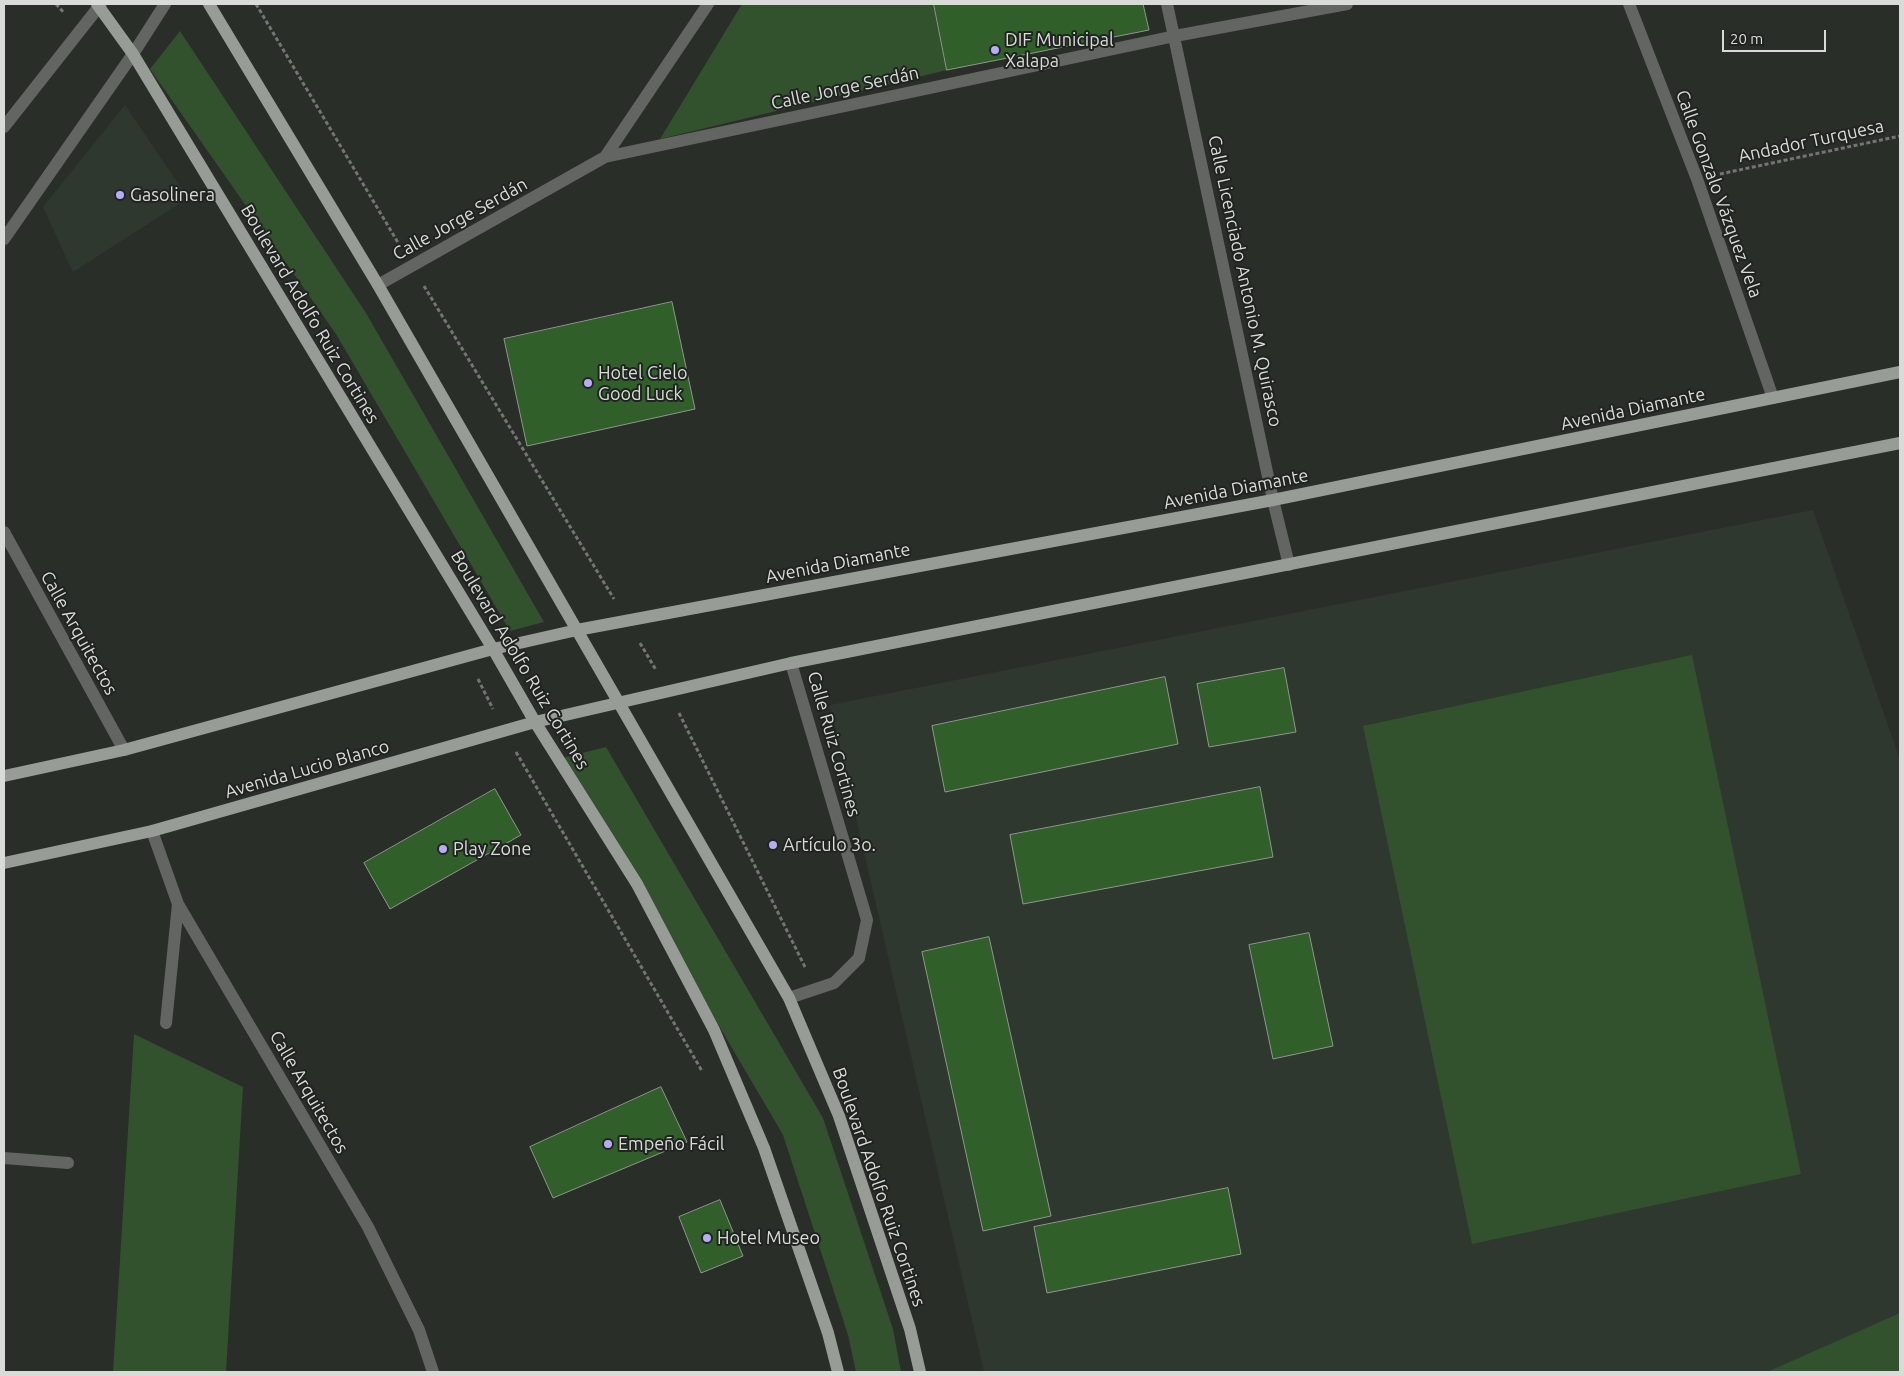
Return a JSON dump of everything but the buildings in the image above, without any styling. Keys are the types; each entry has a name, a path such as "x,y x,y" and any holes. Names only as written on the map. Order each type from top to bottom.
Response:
{"main road":[{"name":"Boulevard Adolfo Ruiz Cortines","path":"209,4 378,285 789,998 839,1116 910,1328 920,1372"},
{"name":"Boulevard Adolfo Ruiz Cortines","path":"99,5 133,54 493,649 535,722 636,884 714,1030 764,1148 828,1333 838,1372"},
{"name":"Avenida Diamante","path":"577,630 1273,500 1900,372"},
{"path":"619,703 792,663 1900,443"},
{"path":"4,776 124,750 493,649 577,630"},
{"name":"Avenida Lucio Blanco","path":"4,863 152,831 535,722 619,703"}],"street":[{"path":"4,239 133,54 165,4"},
{"path":"605,157 708,4"},
{"name":"Calle Licenciado Antonio M. Quirasco","path":"1167,4 1273,500 1289,565"},
{"name":"Calle Jorge Serdán","path":"378,285 605,157 1175,36 1347,4"},
{"name":"Calle Gonzalo Vázquez Vela","path":"1629,4 1697,179 1773,398"},
{"path":"4,127 99,5"},
{"name":"Calle Arquitectos","path":"4,532 124,750"},
{"name":"Calle Ruiz Cortines","path":"789,998 834,983 859,958 867,920 792,663"},
{"name":"Calle Arquitectos","path":"152,831 178,904 368,1227 419,1330 433,1372"},
{"path":"166,1024 178,904"},
{"path":"4,1158 68,1163"}],"path":[{"name":"Andador Turquesa","path":"1697,179 1900,136"}],"shaded area":[{"path":"125,105 188,198 73,272 43,207"},
{"path":"1813,510 1900,760 1900,1335 1819,1372 984,1372 830,705"}],"green space":[{"path":"742,4 934,4 947,70 660,139"},
{"path":"180,31 366,313 544,622 510,631 336,334 150,69"},
{"path":"1692,655 1801,1174 1472,1244 1363,726"},
{"path":"606,747 823,1118 893,1329 901,1372 856,1372 848,1335 783,1135 562,758"},
{"path":"134,1034 243,1087 226,1372 113,1372"},
{"path":"1900,1313 1900,1372 1767,1372"}],"place":[{"name":"DIF Municipal Xalapa","path":"995,50"},
{"name":"Gasolinera","path":"120,195"},
{"name":"Hotel Cielo Good Luck","path":"588,383"},
{"name":"Artículo 3o.","path":"773,845"},
{"name":"Play Zone","path":"443,849"},
{"name":"Empeño Fácil","path":"608,1144"},
{"name":"Hotel Museo","path":"707,1238"}]}
